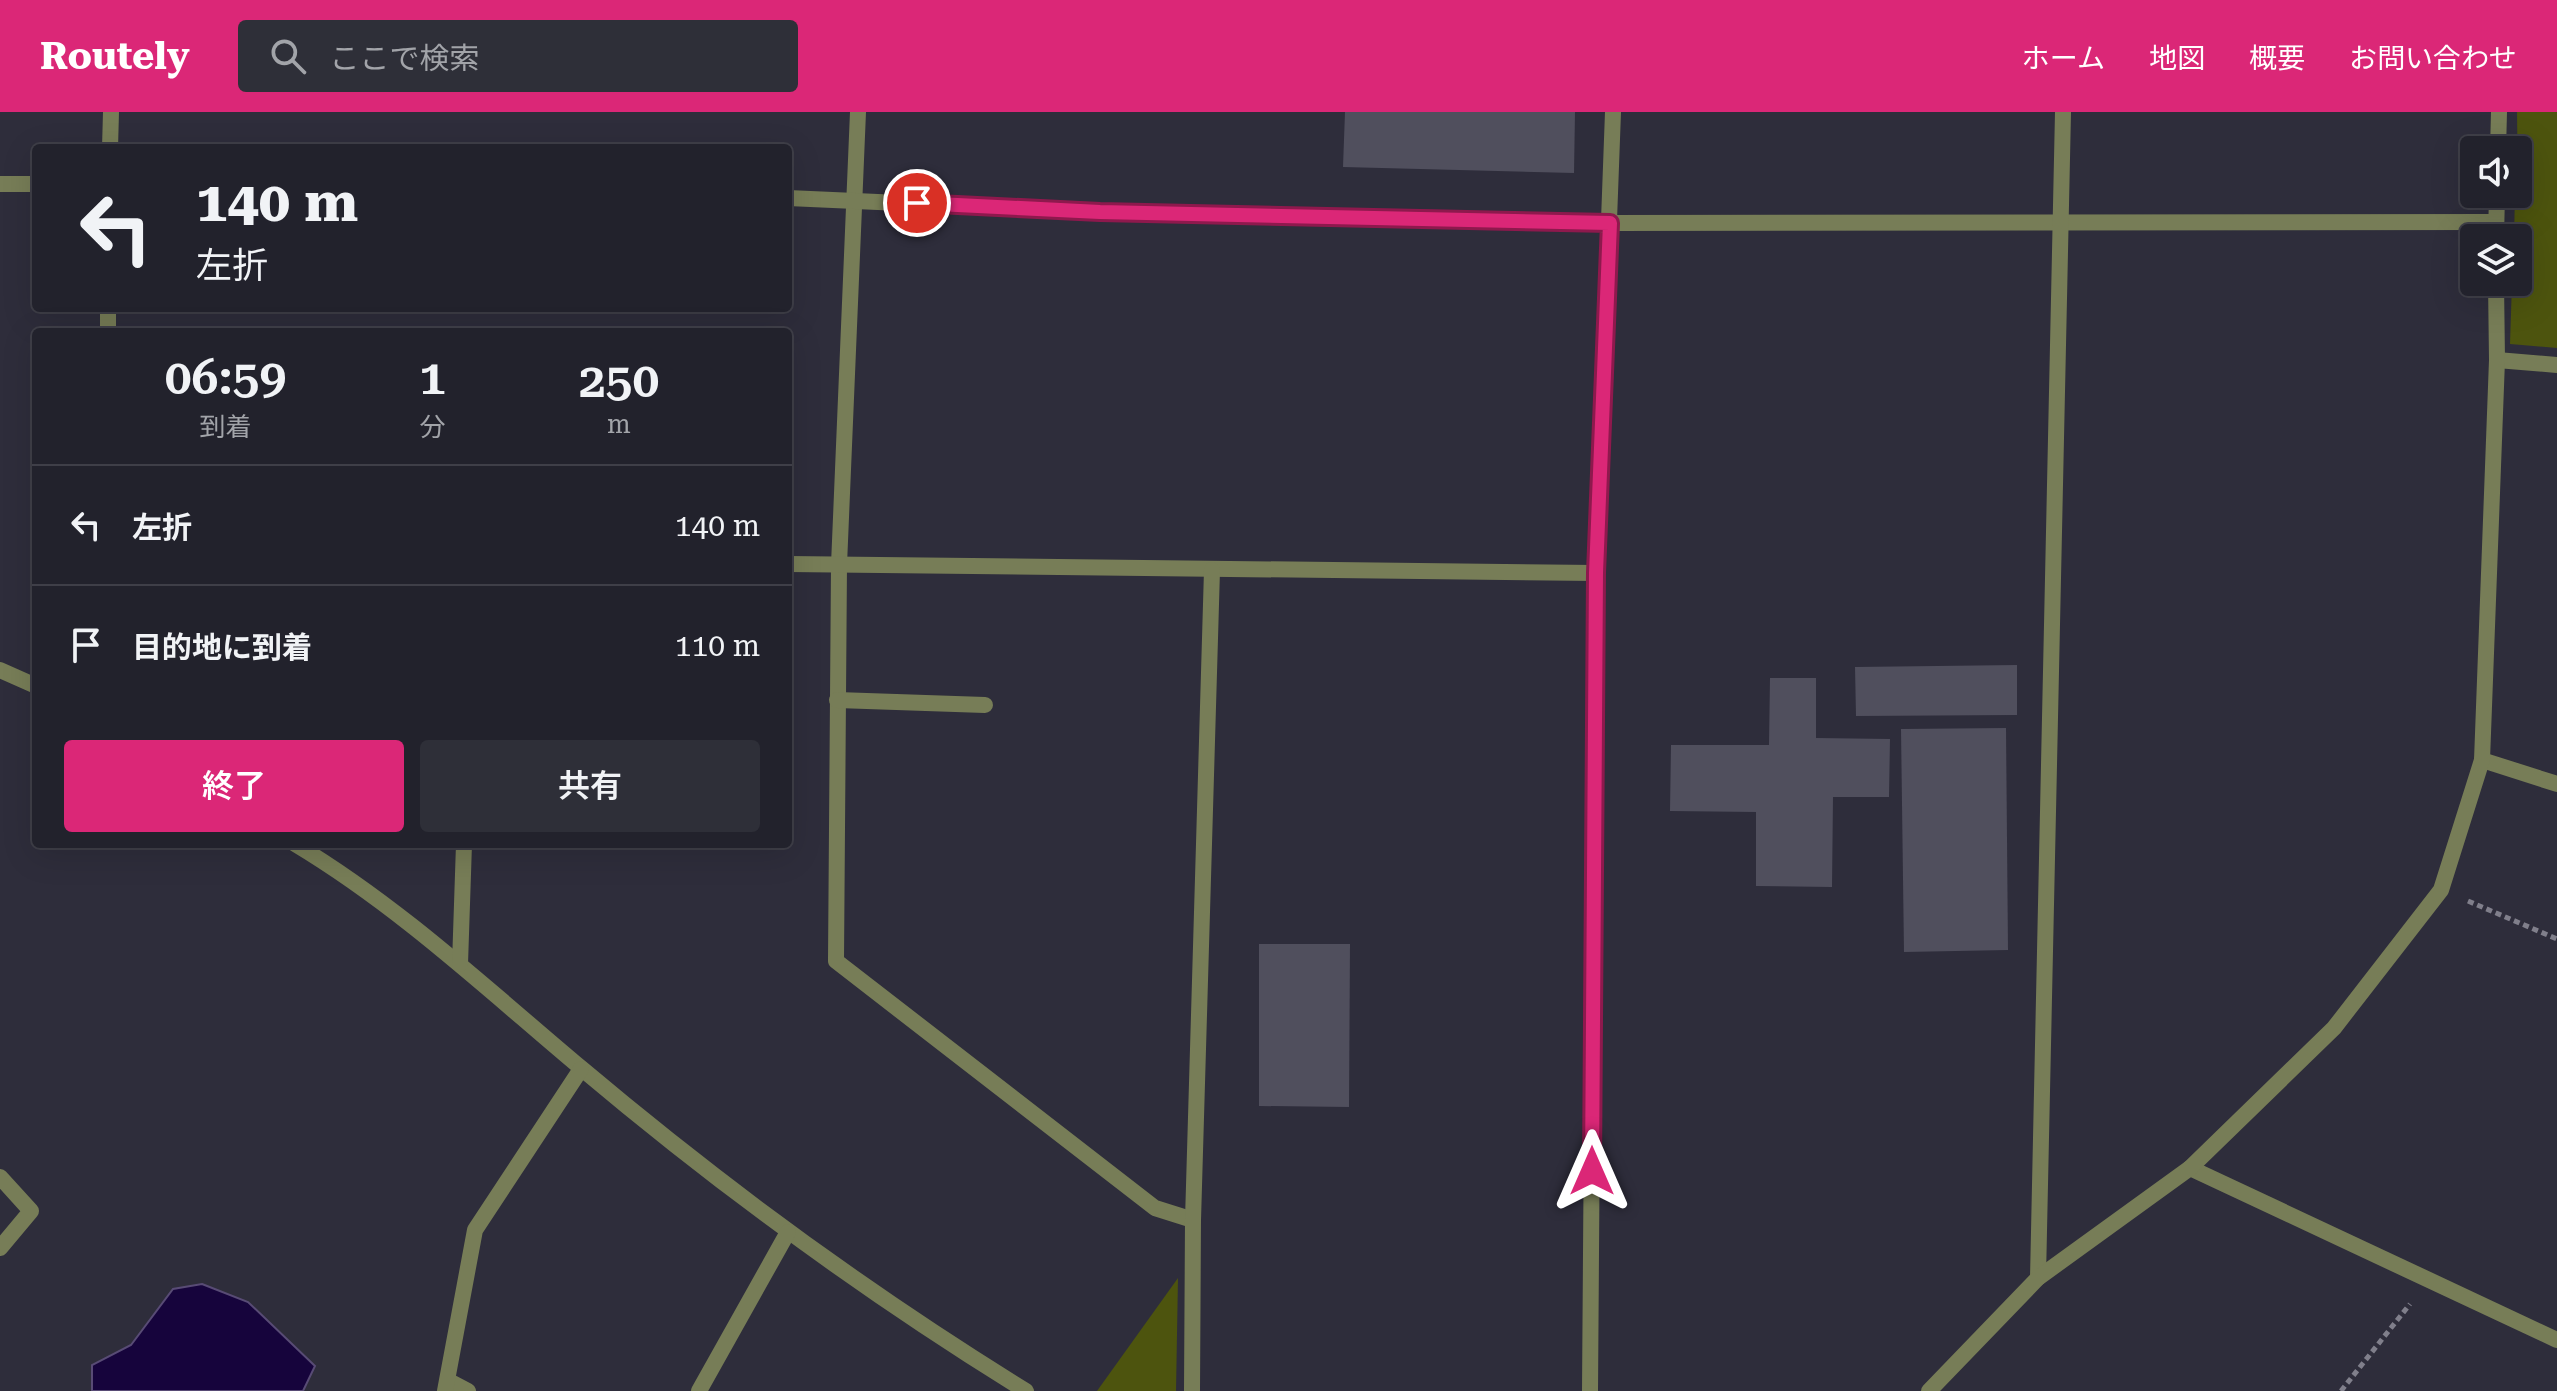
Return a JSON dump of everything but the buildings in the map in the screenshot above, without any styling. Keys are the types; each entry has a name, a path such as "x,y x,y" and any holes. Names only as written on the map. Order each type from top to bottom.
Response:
{"street":[{"path":"110,144 111,112"},
{"path":"858,112 839,565 836,961 964,1056 1155,1208 1193,1220"},
{"path":"1590,1391 1596,573 1613,112"},
{"path":"2038,1278 2063,112"},
{"path":"2498,136 2499,112"},
{"path":"0,184 32,184"},
{"path":"792,198 1100,212 1610,223 2460,230"},
{"path":"1929,1391 2038,1278 2190,1168 2334,1028 2441,890 2482,760 2497,360 2496,296"},
{"path":"2497,360 2557,365"},
{"path":"792,564 1596,573"},
{"path":"1192,1391 1193,1220 1212,570"},
{"path":"0,670 32,684"},
{"path":"837,700 985,705"},
{"path":"2482,760 2557,784"},
{"path":"302,848 354,879 460,964 581,1069 788,1232 1026,1391"},
{"path":"460,964 464,848"},
{"path":"468,1391 447,1386 475,1230 581,1069"},
{"path":"2190,1168 2557,1340"},
{"path":"0,1177 31,1211 0,1248"},
{"path":"699,1391 788,1232"}],"path":[{"path":"2441,890 2557,939"},
{"path":"2341,1391 2429,1280"}],"green space":[{"path":"2517,112 2557,112 2557,348 2510,344 2512,296 2532,296 2532,224 2514,224 2515,208 2532,208 2532,136 2517,136"},
{"path":"1178,1278 1176,1391 1097,1391"}],"shaded area":[{"path":"202,1284 248,1302 315,1366 303,1391 92,1391 92,1365 131,1345 173,1289"}],"route":[{"path":"917,203 1100,212 1610,223 1596,573 1592,1171"}]}
